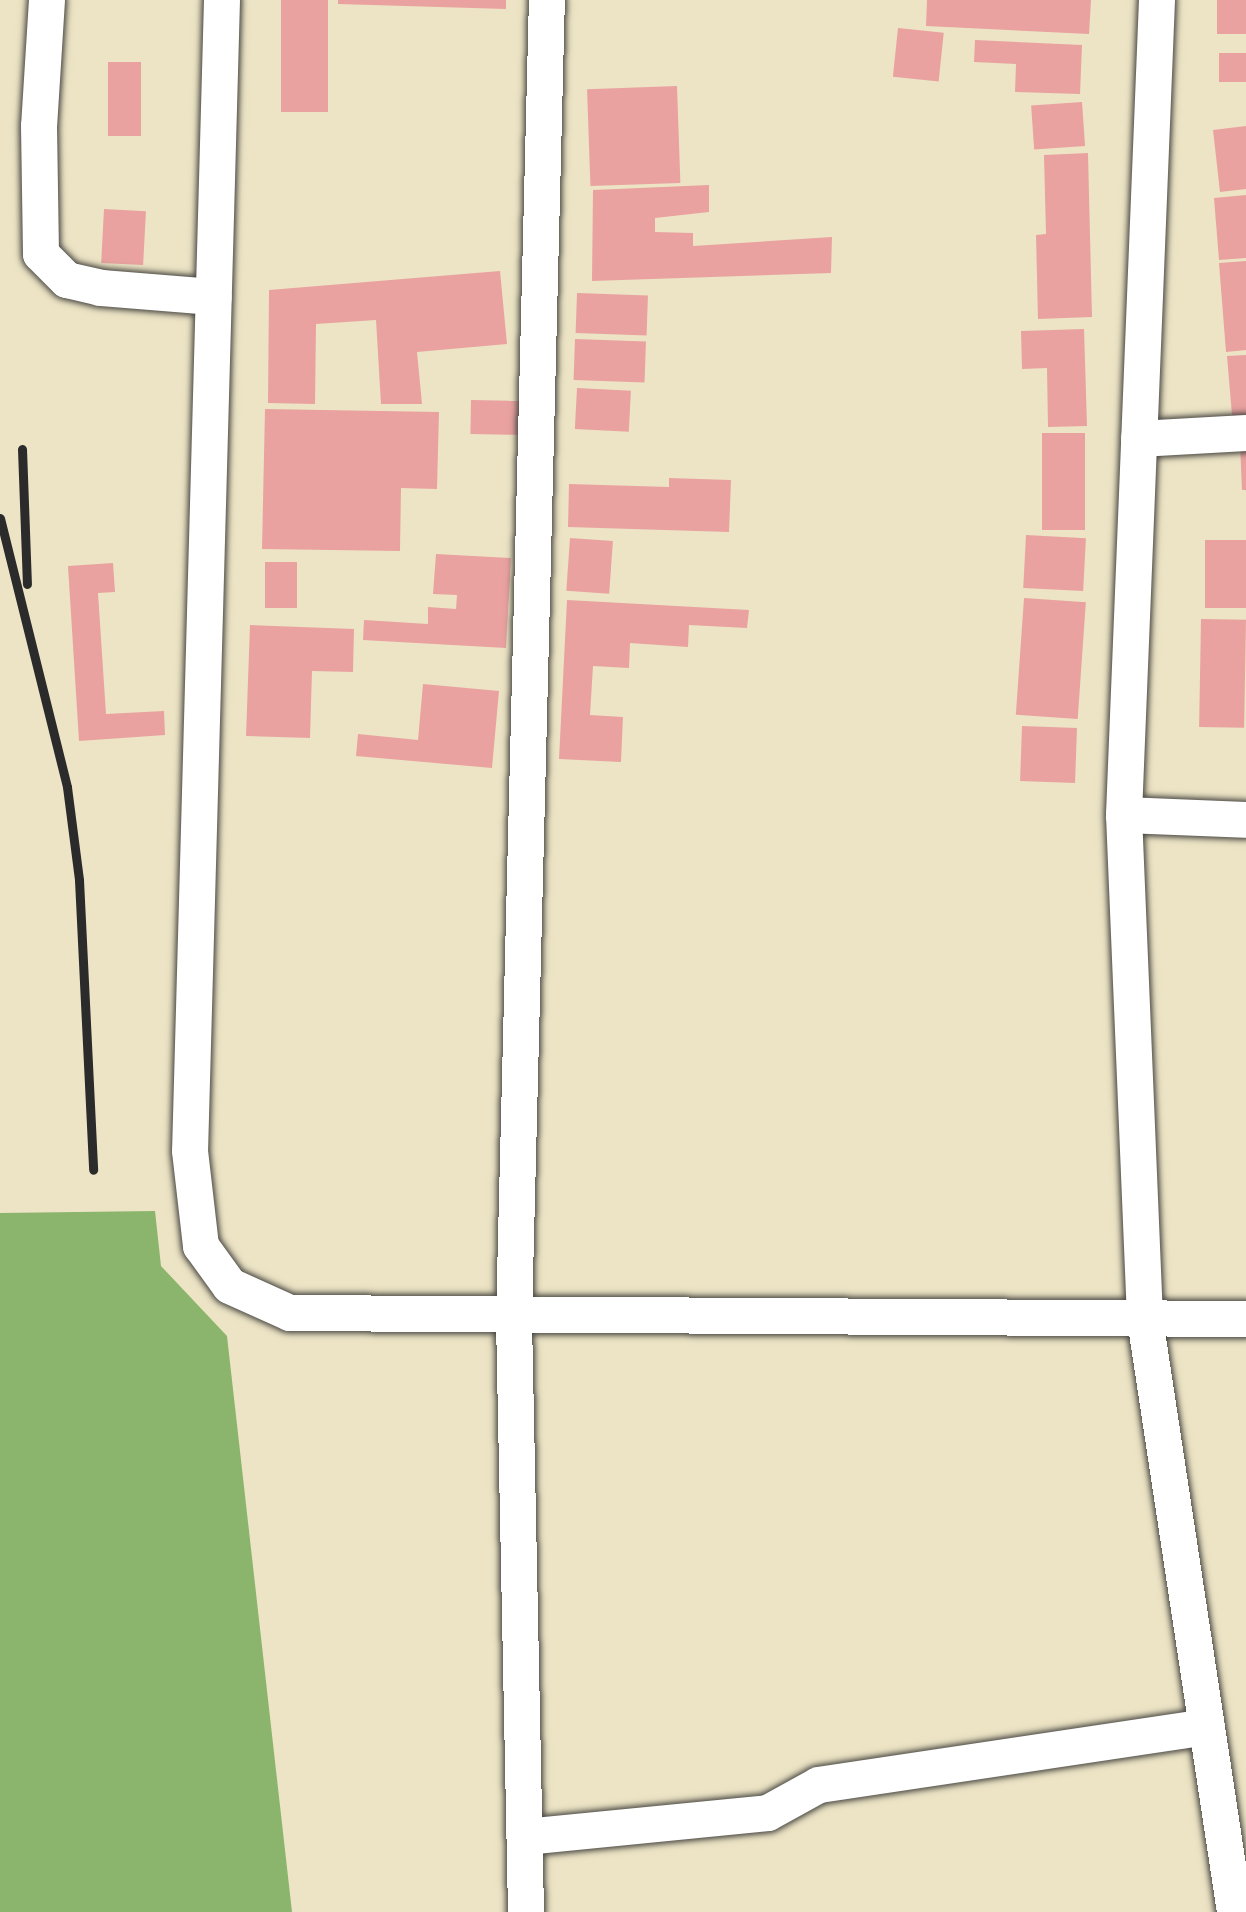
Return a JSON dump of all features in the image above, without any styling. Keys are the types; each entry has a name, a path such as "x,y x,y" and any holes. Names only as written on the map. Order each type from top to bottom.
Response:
{"street":[{"path":"47,0 39,126 41,254 67,280 101,288 214,297"},
{"path":"222,0 190,1150 201,1246 230,1286 290,1313 1246,1319"},
{"path":"526,1912 514,1318 547,0"},
{"path":"1157,0 1124,814 1145,1319 1207,1727 1233,1796 1235,1912"},
{"path":"1139,439 1246,433"},
{"path":"1124,814 1246,820"},
{"path":"525,1837 768,1813 819,1785 1207,1727"}],"green space":[{"path":"155,1211 161,1266 227,1336 292,1912 0,1912 0,1213"}],"building":[{"path":"281,0 328,0 328,112 281,112"},
{"path":"338,0 506,0 506,9 338,4"},
{"path":"927,0 1091,0 1089,34 926,26"},
{"path":"1217,0 1246,0 1246,34 1217,34"},
{"path":"898,28 944,33 939,82 893,77"},
{"path":"975,40 1082,45 1080,94 1015,92 1016,64 974,62"},
{"path":"1219,53 1246,53 1246,82 1219,82"},
{"path":"108,62 141,62 141,136 108,136"},
{"path":"677,86 680,183 590,186 587,89"},
{"path":"1082,102 1085,146 1034,149 1031,106"},
{"path":"1246,126 1246,189 1220,192 1213,130"},
{"path":"1088,153 1092,317 1038,319 1036,235 1046,234 1044,155"},
{"path":"709,185 709,212 655,218 655,232 693,233 693,246 832,237 831,273 592,281 593,190"},
{"path":"1246,195 1246,258 1219,260 1214,198"},
{"path":"104,209 146,211 143,265 101,263"},
{"path":"1246,261 1246,350 1226,352 1219,263"},
{"path":"500,271 507,344 417,352 422,404 381,404 376,320 316,324 315,404 268,403 269,290"},
{"path":"577,293 648,295 647,335 576,333"},
{"path":"1084,329 1087,426 1048,427 1047,368 1022,369 1021,331"},
{"path":"575,339 646,341 645,382 574,380"},
{"path":"1246,355 1246,426 1233,427 1227,356"},
{"path":"577,388 631,391 629,432 575,429"},
{"path":"471,400 520,401 519,435 470,434"},
{"path":"265,409 439,412 437,489 401,488 400,551 262,549"},
{"path":"1042,433 1085,433 1085,530 1042,530"},
{"path":"1246,443 1246,490 1242,490 1240,444"},
{"path":"669,478 731,480 729,532 568,527 569,484 669,487"},
{"path":"1026,535 1086,538 1083,591 1023,588"},
{"path":"570,538 613,541 609,594 566,591"},
{"path":"1205,540 1246,540 1246,608 1205,608"},
{"path":"436,554 511,558 506,648 363,640 364,620 428,624 428,607 456,609 457,595 433,594"},
{"path":"265,562 297,562 297,608 265,608"},
{"path":"113,563 115,592 98,593 106,714 164,711 165,735 79,741 68,566"},
{"path":"1024,598 1086,602 1078,719 1016,715"},
{"path":"567,600 749,610 747,628 689,625 688,647 630,643 629,668 593,666 590,715 623,717 621,762 559,759"},
{"path":"1201,619 1246,620 1244,728 1199,727"},
{"path":"250,625 354,629 353,672 312,671 310,738 246,736"},
{"path":"423,684 499,691 492,768 356,756 358,734 418,740"},
{"path":"1022,726 1077,728 1075,783 1020,781"}],"railway":[{"path":"22,449 27,584"},
{"path":"0,518 67,787 79,880 93,1170"}]}
